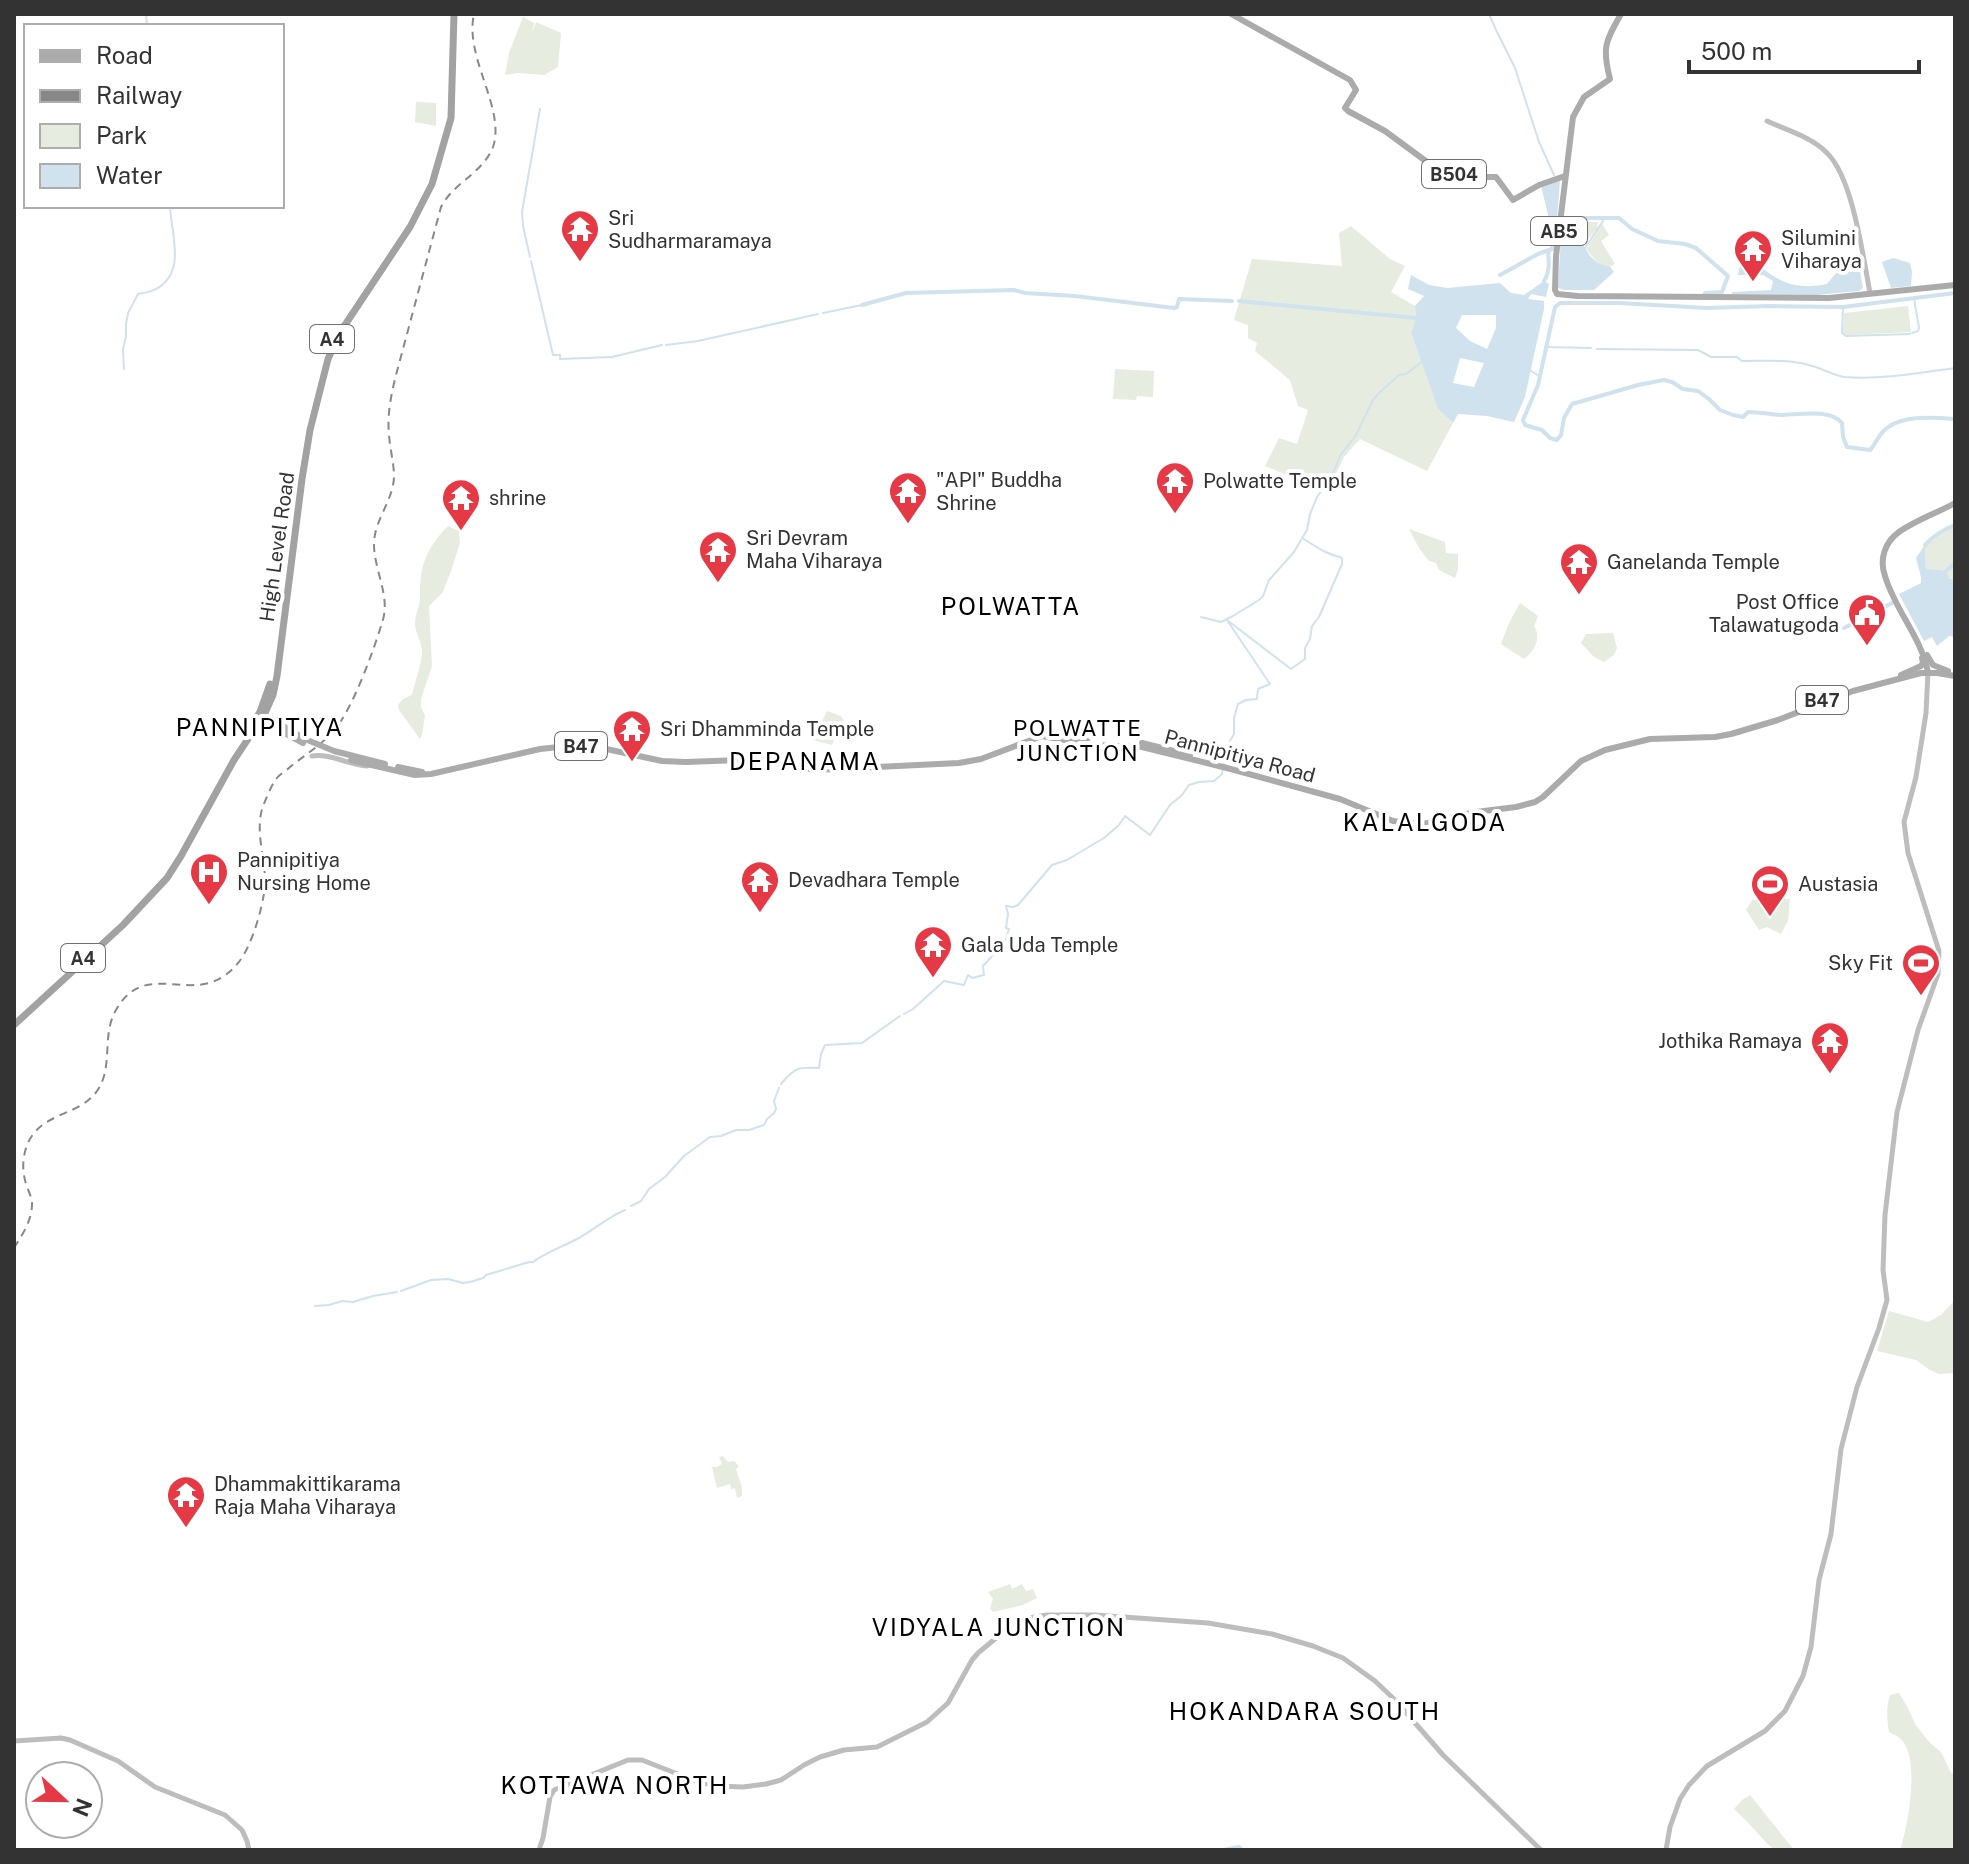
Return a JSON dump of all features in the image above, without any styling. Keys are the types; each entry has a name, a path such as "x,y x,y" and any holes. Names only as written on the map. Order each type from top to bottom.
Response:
{"highway":[{"name":"High Level Road","path":"14,1023 123,925 167,878 273,695 310,430 328,359 339,334 410,227 432,184 451,118 452,14"}],"main road":[{"name":"B504","path":"1231,14 1350,80 1356,90 1345,108 1385,131 1438,170 1466,177 1496,177 1513,200 1539,185 1565,176"},
{"name":"AB5","path":"1621,14 1605,45 1610,79 1584,97 1575,111 1555,272 1558,295 1829,298 1955,285"},
{"path":"1767,121 1811,141 1826,151 1836,163 1848,188 1870,293"},
{"path":"1928,694 1928,670 1884,575 1883,555 1889,541 1899,532 1955,503"},
{"path":"1918,643 1932,664 1953,674"},
{"path":"1904,676 1922,665 1918,643"},
{"name":"Pannipitiya Road","path":"304,741 333,755 415,775 540,749 578,745 662,761 740,760 815,770 974,761 1042,736 1092,745 1142,747 1339,794 1394,818 1423,820 1533,798 1579,758 1604,747 1661,733 1730,731 1777,717 1852,688 1928,670 1953,674"},
{"path":"1666,1850 1670,1827 1680,1799 1689,1785 1707,1766 1775,1723 1793,1699 1811,1647 1819,1580 1831,1534 1841,1449 1857,1387 1887,1300 1883,1270 1885,1215 1893,1138 1918,1030 1937,982 1939,958 1936,939 1911,864 1904,822 1916,777 1932,677 1953,674"},
{"path":"1904,676 1924,677 1928,694"},
{"name":"B47","path":"260,716 304,741"},
{"name":"Pannipitiya Road","path":"304,741 422,772 568,742 675,758 741,757 815,766 968,759 1042,733 1093,742 1146,744 1224,766"},
{"path":"322,749 389,765"},
{"path":"312,756 318,754 359,766 370,765"},
{"path":"539,1850 554,1790 628,1760 642,1760 701,1783 743,1787 781,1780 820,1757 844,1750 877,1747 927,1722 940,1712 972,1660 1013,1624 1029,1618 1055,1615 1095,1615 1227,1626 1269,1633 1343,1658 1395,1700 1443,1755 1541,1850"},
{"path":"1000,1622 1001,1635"},
{"path":"14,1741 61,1738 118,1761 155,1787 225,1815 242,1830 249,1850"}],"green space":[{"path":"523,17 534,23 532,33 536,22 561,33 558,67 544,75 505,75 509,53"},
{"path":"416,102 436,103 436,126 415,122"},
{"path":"1563,221 1598,222 1597,229 1583,245 1564,231"},
{"path":"1602,224 1609,235 1601,241 1615,264 1610,267 1598,263 1586,249"},
{"path":"1351,226 1390,259 1405,266 1391,292 1415,306 1416,318 1411,333 1438,409 1453,423 1427,471 1360,439 1321,489 1265,466 1279,438 1297,444 1308,410 1298,406 1290,380 1255,351 1257,343 1248,338 1248,325 1234,320 1252,259 1342,266 1339,233"},
{"path":"1908,306 1911,332 1843,333 1844,313"},
{"path":"1115,369 1154,371 1153,397 1113,399"},
{"path":"1955,525 1955,580 1926,569 1925,545 1938,533"},
{"path":"448,526 459,531 460,543 443,592 429,606 432,666 421,699 425,716 420,739 398,705 412,695 421,658 422,649 415,623 423,568 434,542"},
{"path":"1409,529 1445,542 1446,553 1458,554 1455,578 1429,561"},
{"path":"1520,603 1538,616 1534,626 1536,644 1524,659 1501,644"},
{"path":"1613,633 1617,648 1614,655 1604,662 1594,657 1581,643 1586,634"},
{"path":"827,711 841,716 843,720 832,745 813,740"},
{"name":"Austasia","path":"1782,899 1790,899 1788,921 1781,934 1767,927 1759,930 1746,910 1752,900 1781,902"},
{"path":"1955,1300 1955,1373 1939,1374 1916,1360 1877,1351 1889,1311 1928,1322 1941,1315"},
{"path":"723,1456 728,1462 734,1461 739,1466 736,1469 742,1496 737,1498 735,1488 731,1489 730,1484 717,1488 712,1467 722,1464 719,1457"},
{"path":"1010,1584 1012,1589 1022,1584 1026,1591 1033,1589 1037,1598 1023,1605 993,1612 990,1608 993,1599 988,1592"},
{"path":"1899,1693 1915,1724 1941,1752 1951,1773 1955,1773 1955,1850 1900,1850 1909,1812 1911,1765 1903,1741 1889,1732 1887,1709 1890,1695"},
{"path":"1750,1795 1794,1850 1774,1850 1734,1809"}],"water":[{"path":"1560,180 1556,235 1553,235 1541,186"},
{"path":"1564,231 1583,245 1598,263 1614,272 1594,290 1558,288 1561,236"},
{"path":"1893,258 1910,263 1911,286 1891,288 1882,262"},
{"path":"1740,266 1758,266 1787,283 1807,286 1827,284 1836,273 1860,271 1863,288 1816,295 1732,294 1771,290 1773,281 1763,275 1738,275"},
{"path":"1411,275 1429,285 1447,288 1500,283 1511,293 1524,295 1544,281 1549,284 1546,297 1531,294 1528,299 1544,301 1544,309 1525,397 1514,422 1458,414 1453,423 1438,409 1411,333 1416,318 1415,306 1424,296 1408,289","holes":["1462,315 1496,315 1496,328 1487,349 1470,341 1456,328","1460,358 1484,363 1474,387 1453,383"]},
{"path":"1925,545 1926,569 1946,571 1949,578 1955,580 1955,637 1949,636 1937,646 1932,637 1924,641 1899,594 1921,583 1916,558"}],"waterway":[{"path":"146,14 147,24"},
{"path":"1489,14 1515,68 1539,142 1554,175"},
{"path":"530,257 522,212 540,109"},
{"path":"124,369 123,349 128,313 138,294 154,290 166,282 174,263 170,208"},
{"path":"1566,218 1619,218 1632,229 1658,241 1696,248 1728,276 1722,292 1705,293"},
{"path":"1585,248 1605,218"},
{"path":"1500,275 1552,249 1554,235"},
{"path":"1544,281 1549,263 1548,251"},
{"path":"531,261 553,355 560,355 560,359 612,357 662,345"},
{"path":"862,305 906,293 1014,290 1174,308 1179,299 1232,301"},
{"path":"1955,293 1843,307 1707,308 1560,303 1555,307 1538,385 1523,420 1525,425 1542,430 1557,440 1572,404 1664,380 1683,389 1698,391 1720,410 1733,415 1743,417 1748,412 1829,415 1842,423 1847,447 1870,450 1881,434 1905,420 1955,419"},
{"path":"1912,333 1919,328 1914,298"},
{"path":"1239,301 1416,318"},
{"path":"823,313 862,305"},
{"path":"1843,307 1842,333 1846,336 1910,334"},
{"path":"666,345 698,341 818,314"},
{"path":"1546,347 1591,348"},
{"path":"1597,349 1698,350 1711,357 1737,357 1742,361 1801,363 1836,375 1858,378 1955,368"},
{"path":"904,1014 944,981 964,985 968,975 972,978 984,975 983,966 1005,942 1009,929 1006,928 1006,906 1018,905 1052,865 1067,860 1104,838 1125,816 1150,835 1170,805 1189,785 1214,781 1222,774 1227,746 1234,734 1238,704 1257,699 1258,689 1270,684 1227,620 1291,669 1305,659 1312,626 1342,564 1340,557 1302,538 1310,514 1373,400 1399,375 1406,374 1422,362"},
{"path":"1531,371 1539,376"},
{"path":"1925,545 1938,533 1955,525"},
{"path":"1201,617 1221,622 1259,600 1269,580 1301,540"},
{"path":"1946,571 1955,563"},
{"path":"1844,628 1892,603"},
{"path":"781,1084 797,1069 819,1068 825,1045 862,1043 900,1016"},
{"path":"631,1206 641,1201 649,1189 684,1156 710,1137 764,1125 776,1109 774,1101 779,1088"},
{"path":"401,1291 431,1280 470,1282 533,1262 625,1210"},
{"path":"315,1306 353,1302 397,1292"},
{"path":"1224,1850 1239,1847 1242,1850"}],"railway":[{"path":"14,1248 32,1210 23,1171 27,1145 41,1126 80,1106 97,1091 105,1072 112,1020 126,997 147,985 213,982 229,972 243,956 257,922 265,887 260,833 263,806 278,777 336,728 350,706 368,663 385,604 374,546 377,528 393,486 389,428 394,382 441,207 488,156 496,132 475,48 472,31 474,14"}],"place":[{"name":"Sri Sudharmaramaya","path":"580,263"},
{"name":"Silumini Viharaya","path":"1753,283"},
{"name":"Polwatte Temple","path":"1175,515"},
{"name":"\"API\" Buddha Shrine","path":"908,525"},
{"name":"shrine","path":"461,532"},
{"name":"Sri Devram Maha Viharaya","path":"718,584"},
{"name":"Ganelanda Temple","path":"1579,596"},
{"name":"Post Office Talawatugoda","path":"1867,647"},
{"name":"Sri Dhamminda Temple","path":"632,763"},
{"name":"Pannipitiya Nursing Home","path":"209,906"},
{"name":"Devadhara Temple","path":"760,914"},
{"name":"Austasia","path":"1770,918"},
{"name":"Gala Uda Temple","path":"933,979"},
{"name":"Sky Fit","path":"1921,997"},
{"name":"Jothika Ramaya","path":"1830,1075"},
{"name":"Dhammakittikarama Raja Maha Viharaya","path":"186,1529"}],"district":[{"name":"POLWATTA","path":"1011,606"},
{"name":"PANNIPITIYA","path":"260,727"},
{"name":"POLWATTE JUNCTION","path":"1078,740"},
{"name":"DEPANAMA","path":"805,761"},
{"name":"KALALGODA","path":"1425,822"},
{"name":"VIDYALA JUNCTION","path":"999,1627"},
{"name":"HOKANDARA SOUTH","path":"1305,1711"},
{"name":"KOTTAWA NORTH","path":"615,1785"}]}
